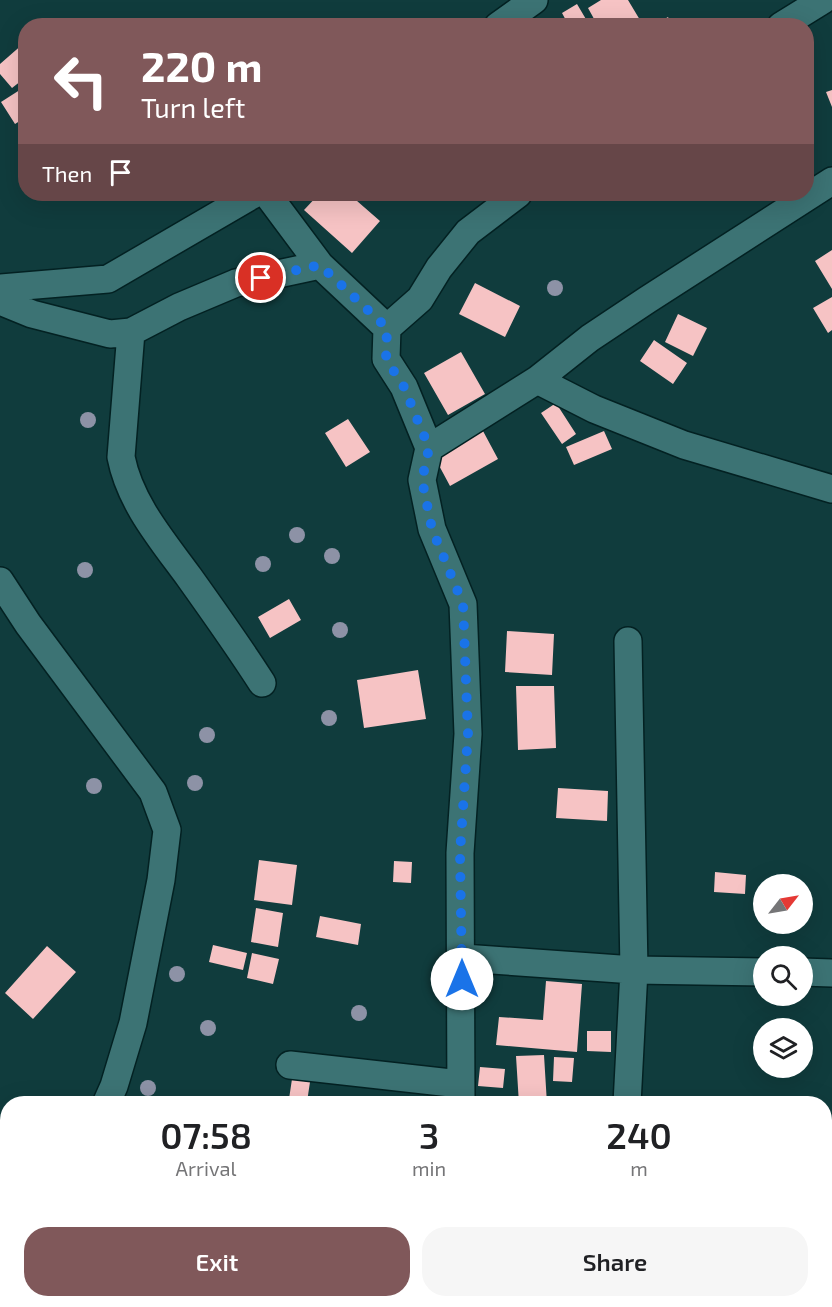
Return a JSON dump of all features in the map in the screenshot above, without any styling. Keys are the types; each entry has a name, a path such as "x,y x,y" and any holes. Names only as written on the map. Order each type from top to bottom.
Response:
{"street":[{"path":"509,18 534,0"},
{"path":"794,18 823,0"},
{"path":"814,193 832,181"},
{"path":"0,288 108,279 242,201"},
{"path":"272,201 320,265 387,328"},
{"path":"460,1096 463,958 460,853 468,734 463,604 432,529 422,480 429,448 404,387 386,359 387,328 420,299 439,268 468,232 509,201"},
{"path":"429,448 537,381 609,326 801,201"},
{"path":"0,301 32,314 91,330 110,334 131,332 161,315 227,287 320,265"},
{"path":"131,332 121,458 125,476 132,493 159,536 262,683"},
{"path":"537,381 594,409 684,445 832,489"},
{"path":"0,581 28,624 153,792 167,830 161,880 133,1023 110,1096"},
{"path":"627,1096 633,970 628,641"},
{"path":"463,958 633,970 753,972"},
{"path":"813,972 832,973"},
{"path":"290,1065 450,1096"}],"building":[{"path":"601,0 628,0 639,18 594,18 588,8"},
{"path":"577,4 585,18 565,18 562,13"},
{"path":"18,48 18,83 12,88 0,74 0,64"},
{"path":"832,90 832,107 826,92"},
{"path":"18,91 18,122 15,124 1,102"},
{"path":"312,201 357,201 380,221 352,253 304,210"},
{"path":"832,250 832,289 815,261"},
{"path":"475,283 520,306 505,337 459,314"},
{"path":"832,297 832,330 828,333 813,308"},
{"path":"678,314 707,328 693,356 665,342"},
{"path":"654,340 687,363 673,384 640,361"},
{"path":"461,352 485,394 448,415 424,373"},
{"path":"556,403 576,434 562,444 541,413"},
{"path":"348,419 370,452 346,467 325,433"},
{"path":"483,431 498,459 450,486 435,458"},
{"path":"604,431 612,449 574,465 566,447"},
{"path":"289,599 301,620 270,638 258,617"},
{"path":"507,631 554,634 552,675 505,672"},
{"path":"418,670 426,719 364,728 357,680"},
{"path":"516,686 554,686 556,748 518,750"},
{"path":"558,788 608,791 607,821 556,818"},
{"path":"259,860 297,865 292,905 254,900"},
{"path":"394,861 412,862 411,883 393,882"},
{"path":"715,872 746,875 745,894 714,892"},
{"path":"256,908 283,913 278,947 251,942"},
{"path":"320,916 361,924 358,945 316,937"},
{"path":"213,945 247,953 243,970 209,962"},
{"path":"47,946 76,972 33,1019 5,993"},
{"path":"252,953 279,959 273,984 247,978"},
{"path":"546,981 582,984 577,1052 496,1045 499,1017 543,1020"},
{"path":"587,1031 611,1031 611,1052 587,1051"},
{"path":"544,1055 547,1096 518,1096 516,1056"},
{"path":"554,1057 574,1058 572,1082 553,1081"},
{"path":"480,1067 505,1069 503,1088 478,1086"},
{"path":"292,1079 310,1082 308,1096 289,1096"}],"route":[{"path":"261,278 320,265 387,328 386,359 404,387 429,448 422,480 432,529 463,604 468,734 460,853 462,979"}]}
